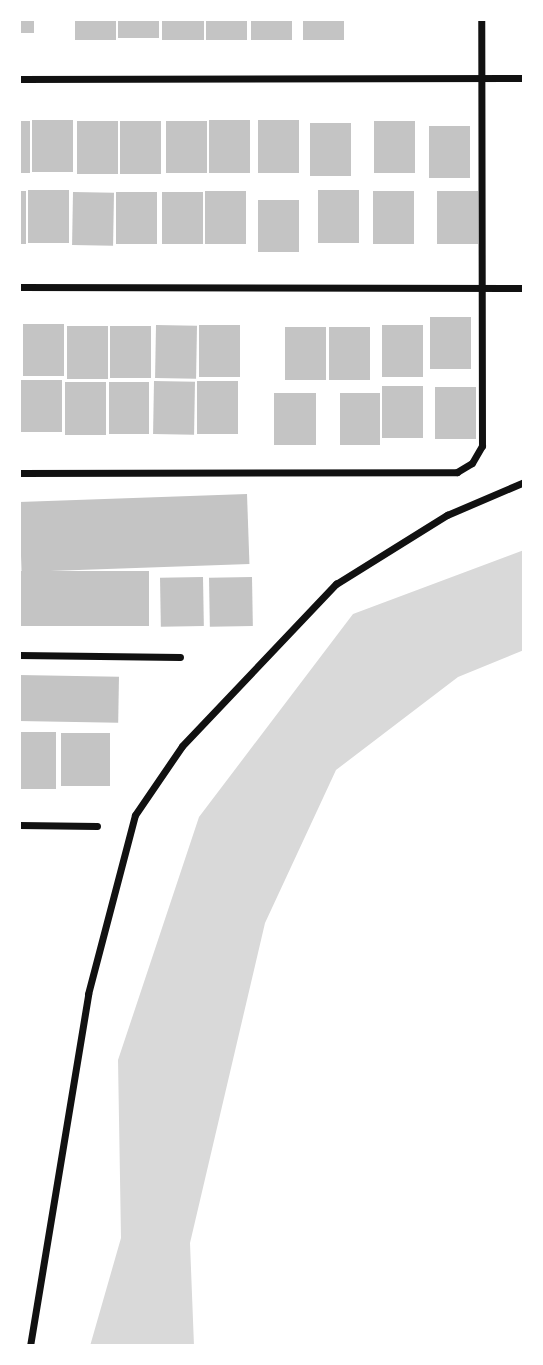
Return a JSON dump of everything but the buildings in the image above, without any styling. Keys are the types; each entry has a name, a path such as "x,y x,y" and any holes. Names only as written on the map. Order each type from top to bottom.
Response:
{"street":[{"path":"19,473 457,472 482,446 481,19"},
{"path":"19,79 524,78"},
{"path":"19,286 524,288"},
{"path":"30,1346 88,994 135,815 182,746 335,584 447,515 524,482"},
{"path":"19,655 180,657"},
{"path":"19,825 97,826"}],"shaded area":[{"path":"524,550 524,650 458,677 336,770 265,923 190,1243 194,1346 90,1346 121,1238 118,1060 199,817 353,614"}]}
